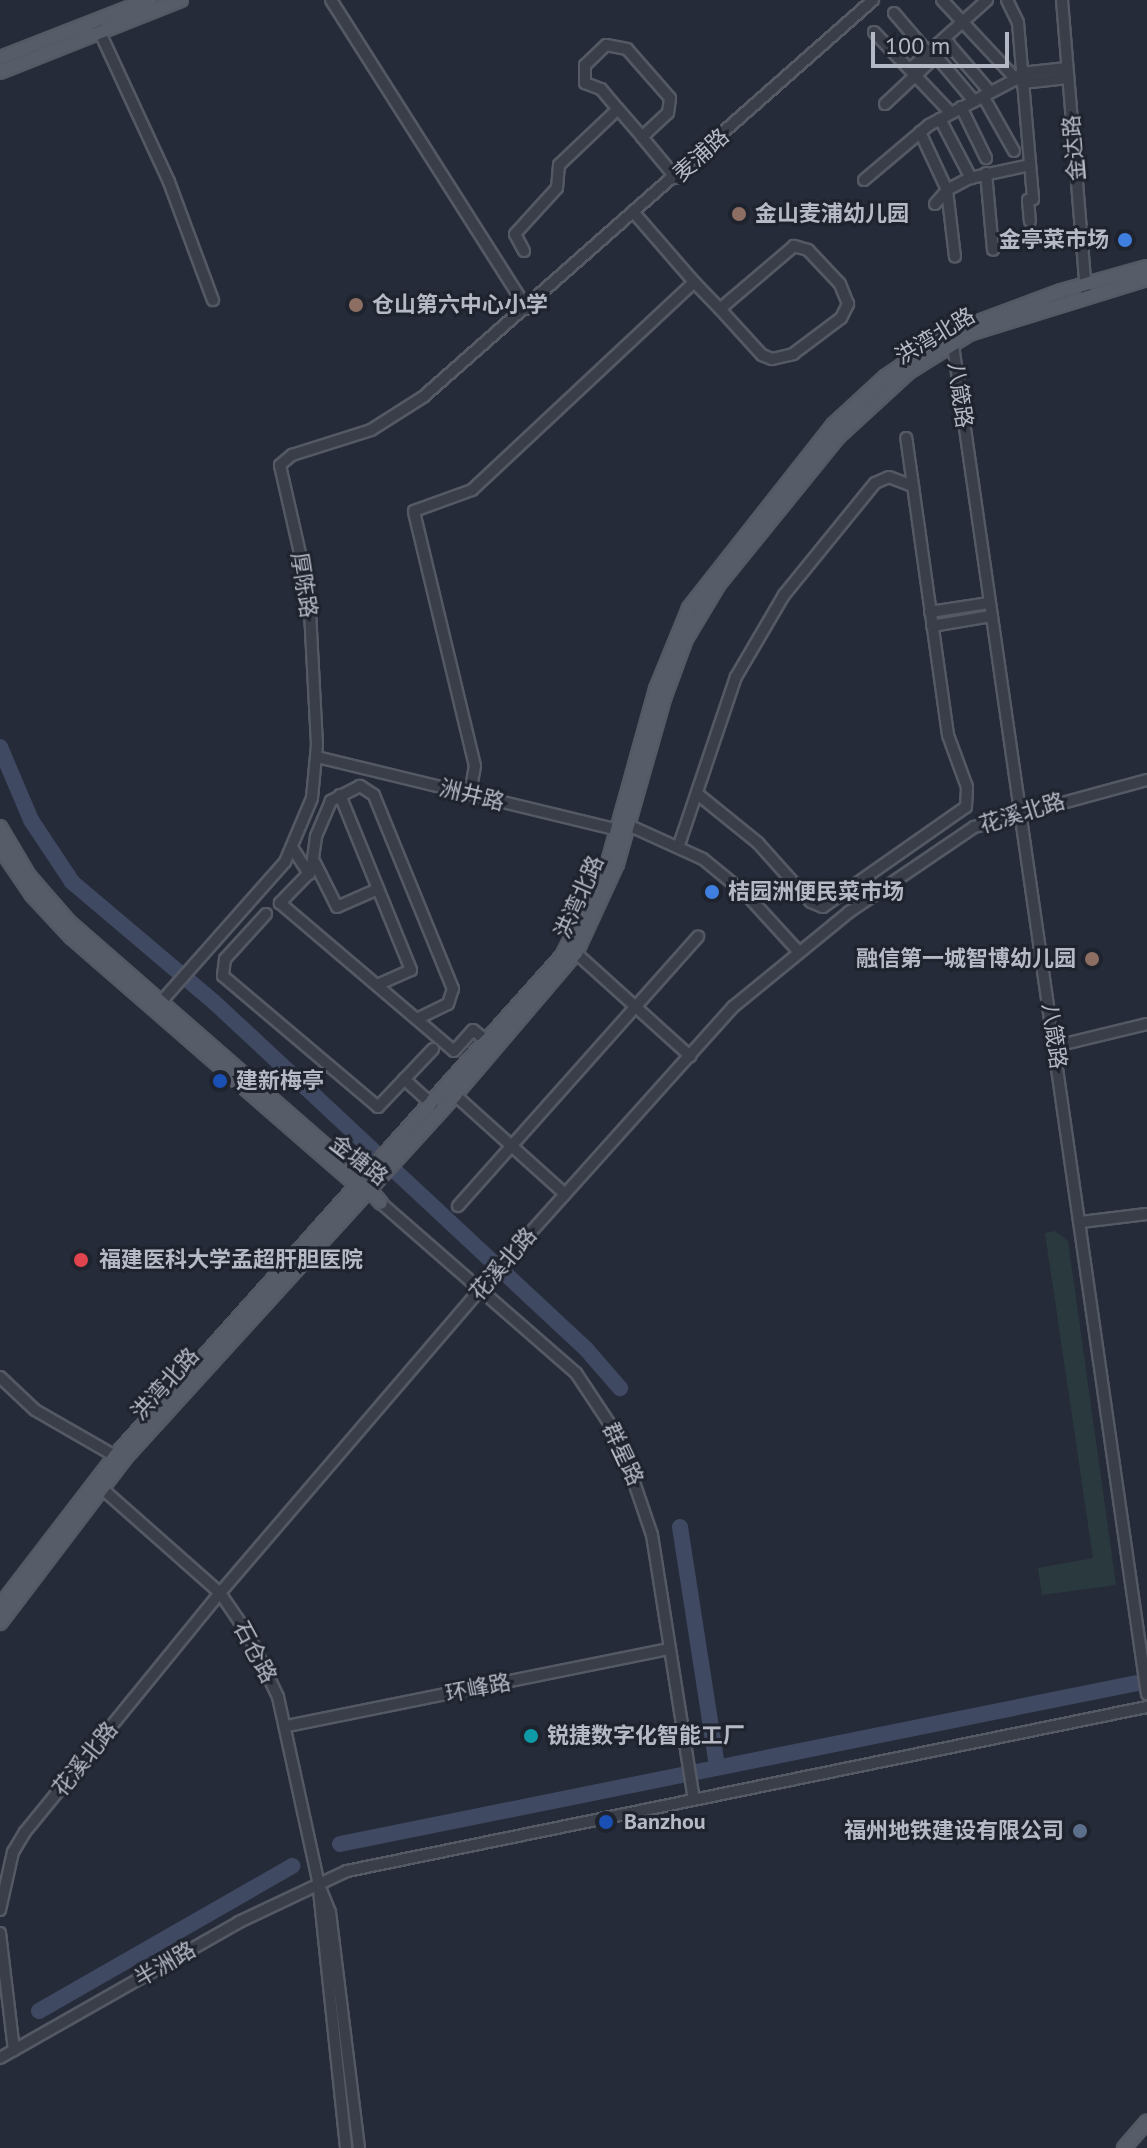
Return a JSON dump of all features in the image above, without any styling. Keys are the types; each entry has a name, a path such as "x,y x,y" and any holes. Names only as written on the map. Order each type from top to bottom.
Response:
{"main road":[{"path":"97,27 149,0"},
{"path":"1,64 97,27 181,0"},
{"name":"洪湾北路","path":"387,1161 455,1095 576,953 602,902 673,670 710,597 852,422 952,337 1147,267"},
{"name":"洪湾北路","path":"1086,289 1147,279"},
{"name":"金塘路","path":"0,827 57,909 348,1165 363,1188"},
{"name":"洪湾北路","path":"0,1606 98,1484 387,1161 573,939 624,829"},
{"name":"金塘路","path":"0,848 32,895 71,937 381,1203"},
{"name":"洪湾北路","path":"0,1623 115,1456 363,1188"},
{"path":"1124,2148 1147,2122"}],"street":[{"path":"331,0 527,309"},
{"name":"麦浦路","path":"527,309 873,0"},
{"path":"942,0 1020,78"},
{"path":"885,104 962,22 987,0"},
{"path":"1007,0 1017,17 1030,165 1030,221"},
{"name":"金达路","path":"1062,0 1086,289"},
{"path":"894,13 932,54 982,96"},
{"path":"97,27 169,182 213,300"},
{"path":"874,32 956,110 986,158"},
{"path":"946,41 1014,151"},
{"path":"642,137 668,113 670,98 627,49 613,43 588,60 585,80 618,109 676,178"},
{"path":"864,180 920,132 982,96 1020,78 1068,73"},
{"path":"524,251 515,234 557,188 559,165 618,109"},
{"path":"940,119 971,178"},
{"path":"920,132 947,190 955,257"},
{"path":"935,204 947,190 971,178 1030,165"},
{"path":"986,173 993,250"},
{"path":"635,214 694,282 720,309 772,359 793,354 841,318 848,304 840,284 808,250 794,246 720,309"},
{"path":"470,794 475,766 414,511 467,494 694,282"},
{"name":"厚陈路","path":"161,1002 293,849 312,798 317,757 308,583 280,465 292,455 355,436 405,410 527,309"},
{"name":"八箴路","path":"952,337 1017,811 1056,1046 1147,1692"},
{"path":"700,796 768,853 815,905 831,905 957,817 967,802 950,744 906,438"},
{"path":"679,845 700,796 736,677 784,595 875,483 889,477 913,486"},
{"path":"930,612 989,603"},
{"path":"932,626 991,616"},
{"name":"洲井路","path":"317,757 624,829 679,845 740,888 798,951"},
{"name":"花溪北路","path":"0,1910 19,1841 220,1593 496,1271 733,1007 798,951 964,832 1017,811 1147,780"},
{"path":"417,1019 448,1004 453,989 372,790 360,786 340,795 328,805 316,837 315,863 309,874 280,903 454,1051 473,1030 488,1042"},
{"path":"340,795 411,970 377,985"},
{"path":"293,849 309,874"},
{"path":"315,863 337,907 378,889"},
{"path":"886,867 895,880"},
{"path":"874,875 884,888"},
{"path":"266,914 225,959 226,979 378,1107 433,1049"},
{"path":"458,1206 698,937"},
{"path":"576,953 690,1056"},
{"path":"1056,1046 1147,1024"},
{"path":"404,1079 432,1104"},
{"path":"455,1095 565,1194"},
{"name":"群星路","path":"381,1203 576,1373 619,1438 649,1521 694,1799"},
{"path":"1081,1222 1147,1214"},
{"path":"0,1377 35,1410 115,1456"},
{"name":"石仓路","path":"98,1484 220,1593 265,1665 287,1726 318,1881 346,2148"},
{"name":"环峰路","path":"287,1726 669,1649"},
{"name":"半洲路","path":"0,2058 318,1881 694,1799 1147,1707"},
{"name":"石仓路","path":"318,1881 330,1912 359,2148"},
{"path":"0,1933 14,2050"}],"shaded area":[{"path":"1055,1231 1068,1241 1116,1585 1042,1595 1038,1568 1093,1558 1045,1233"}],"waterway":[{"path":"0,747 31,820 72,882 214,1002 586,1349 620,1388"},
{"path":"680,1527 717,1767"},
{"path":"340,1844 1147,1681"},
{"path":"39,2011 292,1866"}],"place":[{"name":"金山麦浦幼儿园","path":"739,214"},
{"name":"金亭菜市场","path":"1125,240"},
{"name":"仓山第六中心小学","path":"356,305"},
{"name":"桔园洲便民菜市场","path":"712,892"},
{"name":"融信第一城智博幼儿园","path":"1092,959"},
{"name":"建新梅亭","path":"220,1081"},
{"name":"福建医科大学孟超肝胆医院","path":"81,1260"},
{"name":"锐捷数字化智能工厂","path":"531,1736"},
{"name":"Banzhou","path":"606,1822"},
{"name":"福州地铁建设有限公司","path":"1080,1831"}]}
